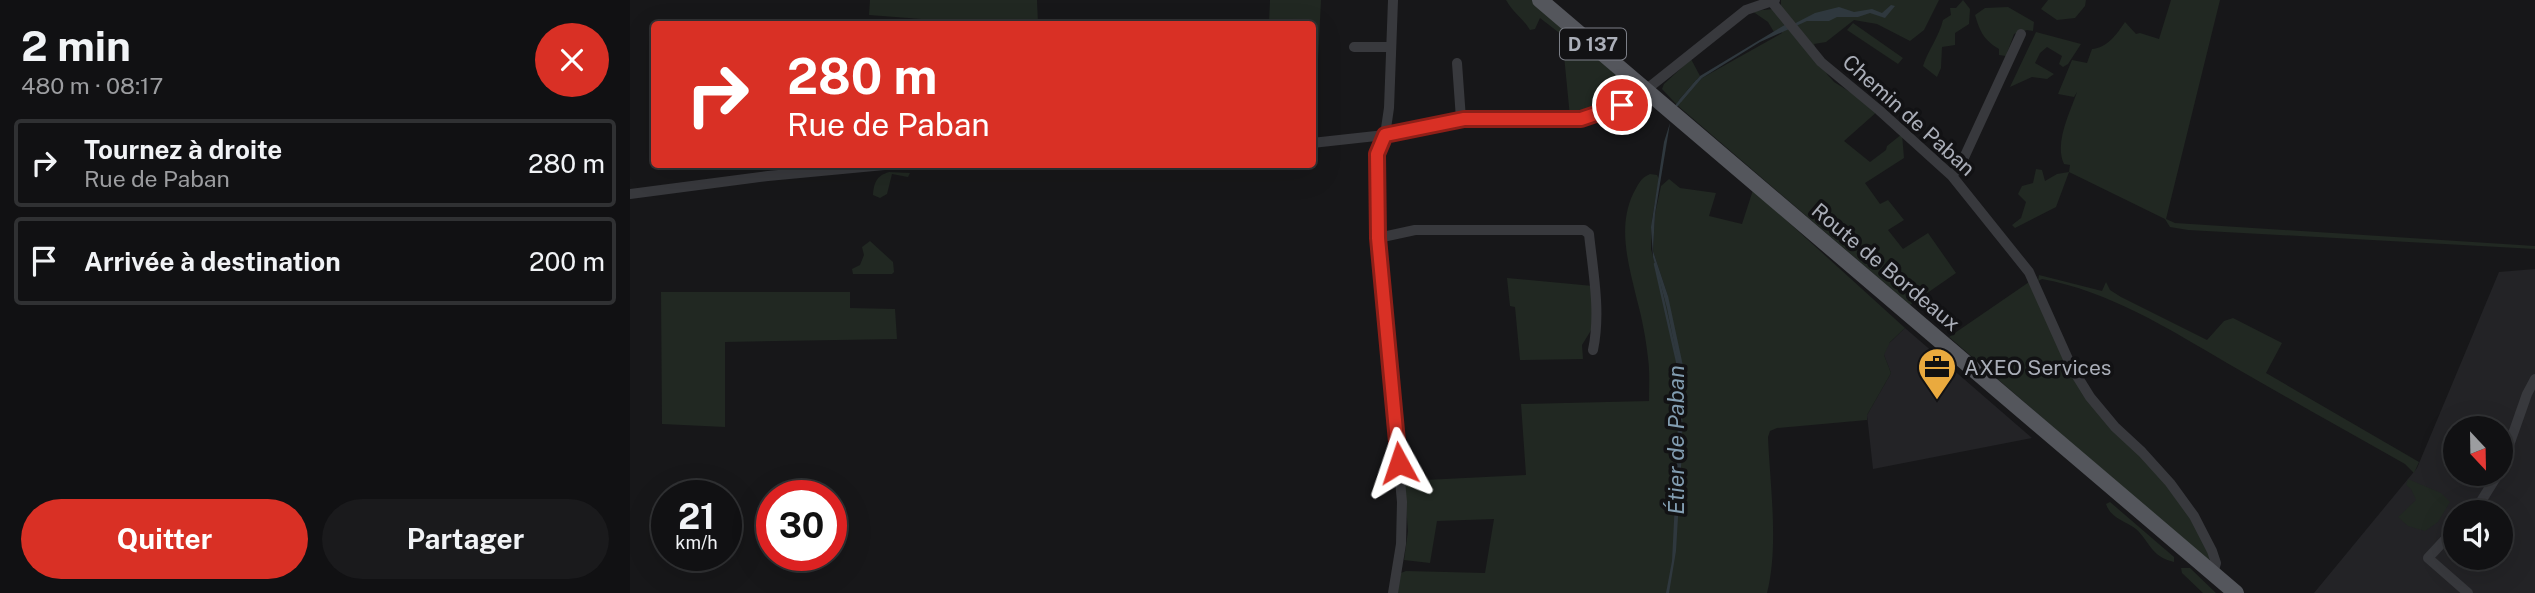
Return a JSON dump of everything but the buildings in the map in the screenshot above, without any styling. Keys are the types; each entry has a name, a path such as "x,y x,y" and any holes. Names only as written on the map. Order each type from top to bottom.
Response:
{"main road":[{"name":"Route de Bordeaux","path":"1541,0 2236,593"}],"street":[{"path":"1393,0 1389,108 1385,135 1377,154 1378,238 1402,502 1401,544 1393,593"},
{"path":"1316,143 1385,135 1461,119 1581,119 1622,105 1672,71 1746,10 1774,1"},
{"name":"Chemin de Paban","path":"1774,1 1821,62 1952,176 2029,272 2072,368 2090,397 2115,427 2143,452 2194,516 2213,551 2216,563 2213,573"},
{"path":"1952,176 1962,162 2021,34"},
{"path":"1354,47 1391,47"},
{"path":"1457,63 1461,119"},
{"path":"630,194 853,168"},
{"path":"1378,238 1415,230 1584,230 1589,234 1595,284 1596,334 1593,350"},
{"path":"2513,434 2535,379"},
{"path":"2443,542 2428,558 2468,593"}],"shaded area":[{"path":"870,0 1037,0 1038,21 921,21 869,15"},
{"path":"1270,0 1321,0 1316,100 1316,21 1269,21"},
{"path":"1506,0 1535,0 1625,83 1634,87 1634,92 1593,113 1570,117 1562,35 1540,18 1535,29 1530,30"},
{"path":"1781,0 1939,0 1924,30 1910,41 1877,24 1854,20 1826,42 1814,44 1827,74 1834,82 1879,110 1844,141 1870,162 1902,134 1904,158 1865,183 1880,204 1888,200 1904,220 1888,230 1903,249 1928,233 1956,273 1910,305 1677,105 1662,89 1691,59 1700,76 1679,100 1681,101 1702,78 1782,33 1781,28 1774,32 1768,22 1752,11 1774,9 1781,13"},
{"path":"1963,0 1970,9 1969,24 1955,33 1955,45 1942,47 1941,68 1937,77 1923,66 1943,20 1951,15 1950,8 1956,8"},
{"path":"2048,0 2086,0 2085,6 2075,18 2057,20 2041,9"},
{"path":"2171,0 2220,0 2166,219 2175,223 2535,246 2535,249 2188,230 2170,227 2165,219 2069,172 2070,165 2064,164 2061,147 2064,128 2077,92 2074,97 2058,94 2072,60 2087,63 2092,49 2107,43 2125,22 2136,34 2159,39"},
{"path":"1891,5 1895,6 1885,18 1870,13 1858,17 1837,17 1829,21 1807,21 1760,42 1702,78 1681,102 1679,100 1700,76 1788,23 1790,26 1815,13 1839,7 1854,12 1872,9 1882,13"},
{"path":"2008,7 2034,22 2033,31 2014,34 2006,56 1999,55 1999,49 1983,35 1975,15 1985,8"},
{"path":"1853,23 1903,58 1898,64 1847,30"},
{"path":"2036,32 2081,44 2063,67 2059,64 2062,56 2047,47 2035,63 2054,74 2047,79 2032,77 2010,87"},
{"path":"1670,123 1655,214 1653,251 1668,296 1683,366 1682,450 1676,551 1669,593 1666,593 1672,561 1679,369 1667,308 1653,257 1651,227 1664,142"},
{"path":"2036,169 2042,170 2045,181 2057,174 2069,172 2056,207 2015,228 2012,225 2021,218 2026,202 2018,194 2022,186 2033,183"},
{"path":"889,172 910,173 908,177 892,174 887,194 880,198 873,195 876,181"},
{"path":"1650,174 1657,175 1659,179 1652,219 1651,249 1665,300 1668,296 1653,251 1655,214 1661,186 1669,179 1680,188 1716,193 1709,216 1742,224 1753,190 1905,328 1890,342 1884,355 1891,373 1867,415 1867,420 1777,428 1770,431 1768,437 1773,536 1767,593 1397,593 1401,573 1406,571 1485,573 1494,519 1437,521 1430,563 1404,560 1408,531 1404,481 1526,475 1521,404 1649,401 1646,343 1625,234 1628,207 1633,194 1642,180"},
{"path":"870,241 893,262 892,274 853,274 852,269 860,265 864,255 862,247"},
{"path":"2535,269 2535,593 2314,593 2417,468 2499,272"},
{"path":"2039,275 2102,291 2106,282 2110,290 2121,297 2207,340 2224,321 2233,318 2282,343 2266,373 2419,462 2414,473 2405,464 2161,325 2091,292 2042,279 2038,281"},
{"path":"1507,278 1593,286 1593,327 1582,345 1583,359 1520,360 1515,307 1510,306"},
{"path":"2032,280 2072,368 2193,517 2210,559 2207,560 1949,337"},
{"path":"661,292 850,292 850,308 895,309 897,339 725,342 725,427 662,424"},
{"path":"1905,328 2032,438 1873,469 1867,415 1891,373 1882,350"},
{"path":"2408,479 2441,493 2448,500 2443,500 2443,514 2438,522 2425,531 2408,526 2398,517 2416,500 2406,485"},
{"path":"2110,502 2174,557 2174,562 2160,556 2136,529 2111,513 2106,504"},
{"path":"2181,568 2190,568 2216,593 2203,593 2182,573"}],"waterway":[{"name":"Étier de Paban","path":"1677,105 1697,81"},
{"name":"Étier de Paban","path":"1655,264 1679,370"}],"place":[{"name":"AXEO Services","path":"1937,401"}],"route":[{"path":"1399,463 1378,238 1377,154 1385,135 1464,119 1581,119 1622,105"}]}
